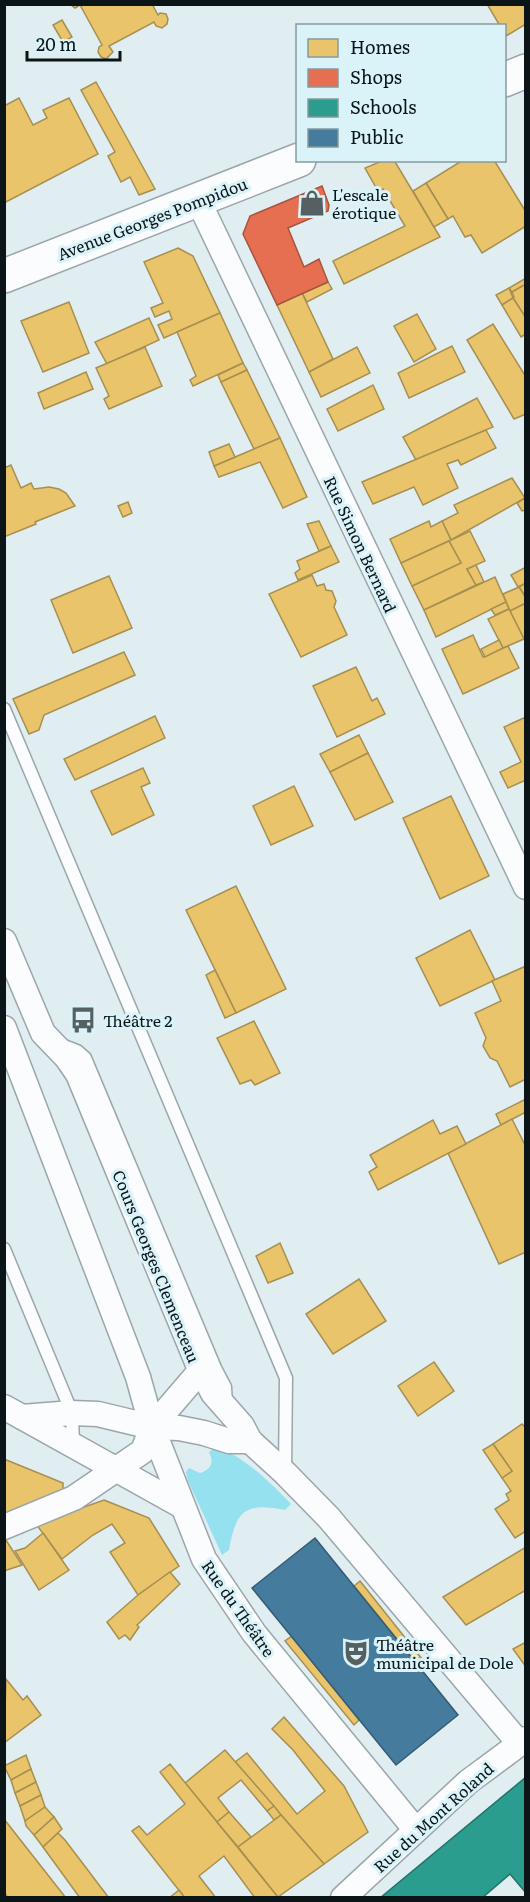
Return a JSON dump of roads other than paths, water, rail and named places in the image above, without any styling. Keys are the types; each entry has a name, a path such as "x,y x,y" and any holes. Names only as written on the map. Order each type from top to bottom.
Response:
{"main road":[{"name":"Avenue Georges Pompidou","path":"4,276 296,161"}],"street":[{"name":"Rue Simon Bernard","path":"198,200 525,887"},
{"name":"Cours Georges Clemenceau","path":"4,941 33,1012 49,1041 67,1058 78,1074 201,1370 152,1427 143,1451 116,1470"},
{"path":"4,1028 138,1377 152,1427"},
{"path":"201,1370 213,1393 242,1426 250,1441 329,1518 522,1741"},
{"path":"13,1412 98,1414 152,1427 179,1428 204,1433 229,1442 250,1441"},
{"path":"13,1412 182,1506"},
{"name":"Rue du Théâtre","path":"152,1427 204,1559 254,1633 415,1829"},
{"path":"4,1527 74,1497 116,1470"},
{"name":"Rue du Mont Roland","path":"343,1898 468,1782 522,1741"}],"lane":[{"path":"4,709 286,1378 285,1473"},
{"path":"49,1041 77,1051 85,1058 225,1387 226,1409"},
{"path":"4,1249 72,1413 73,1446"}],"place":[{"name":"L'escale érotique","path":"312,203"},
{"name":"Théâtre 2","path":"83,1020"},
{"name":"Théâtre municipal de Dole","path":"356,1653"}]}
